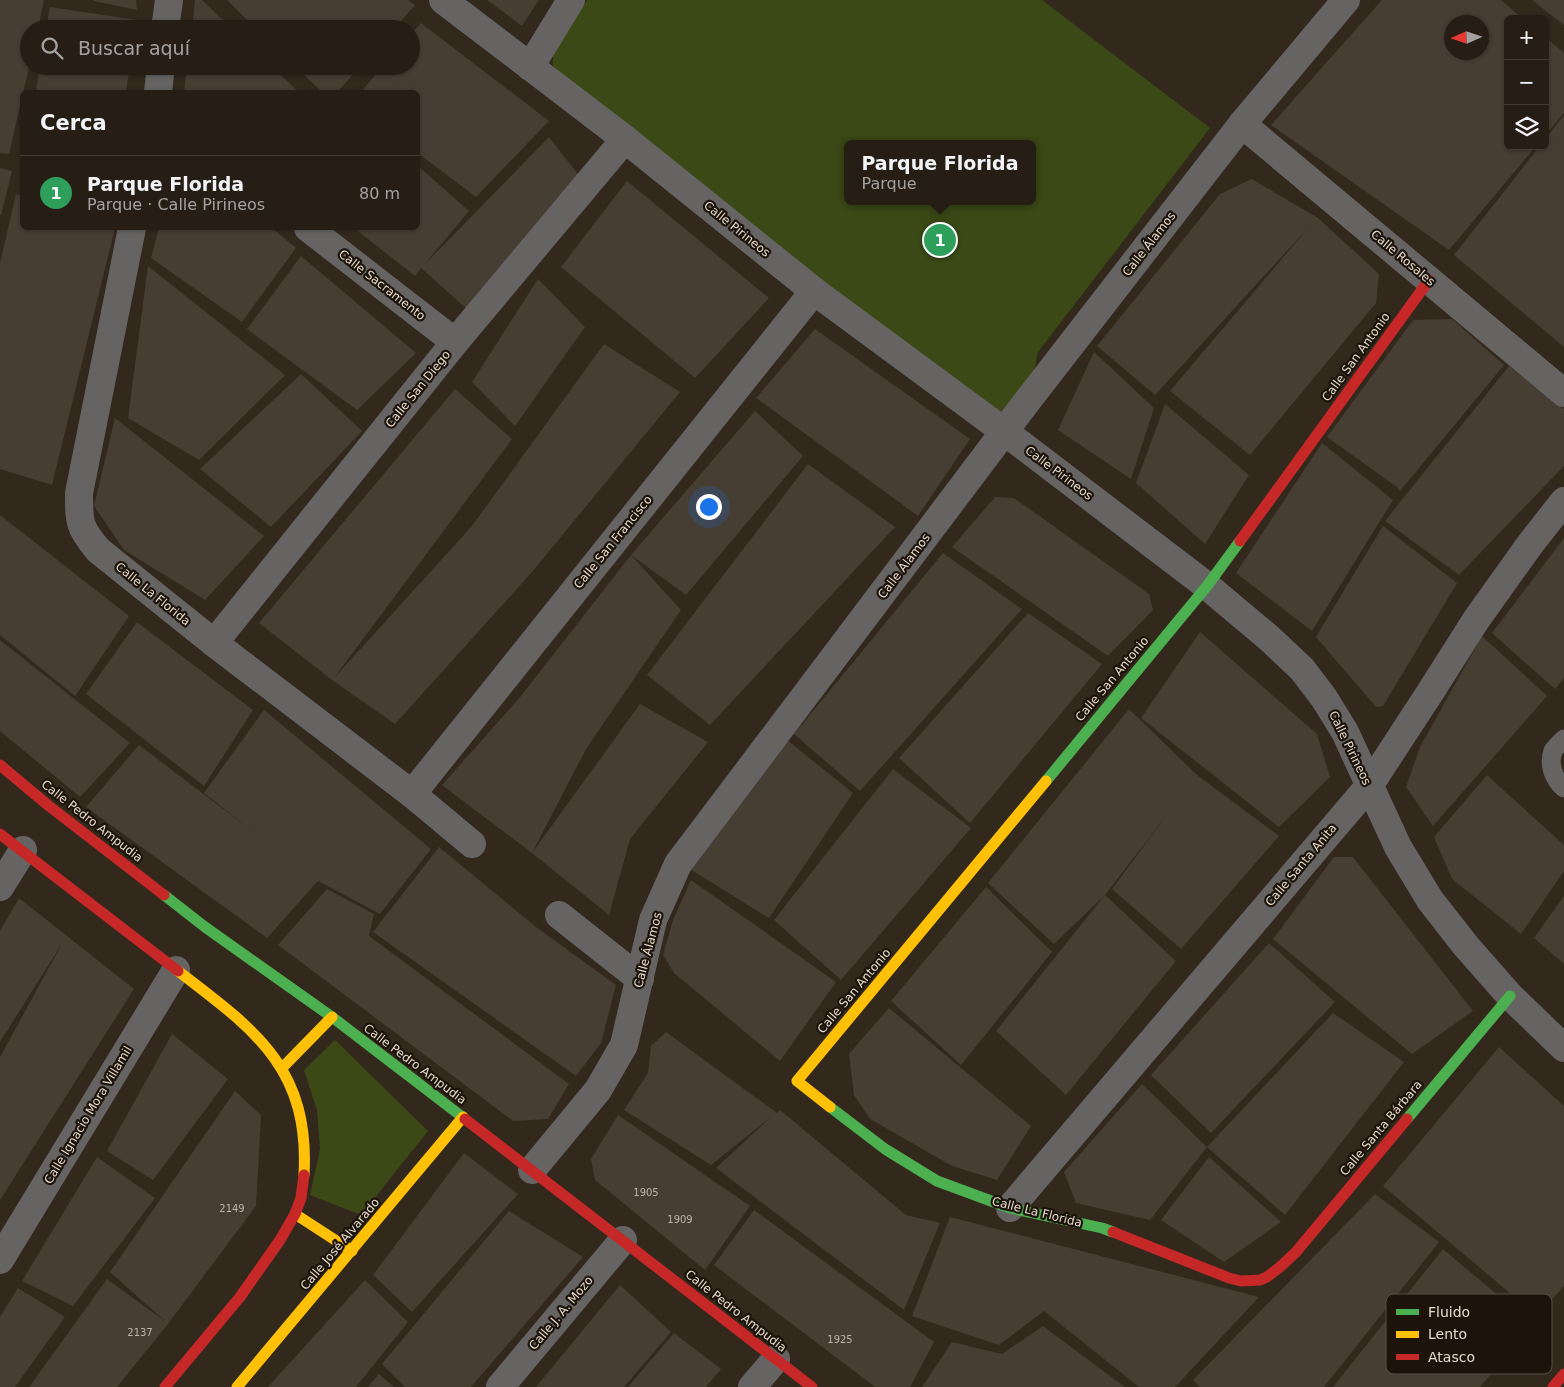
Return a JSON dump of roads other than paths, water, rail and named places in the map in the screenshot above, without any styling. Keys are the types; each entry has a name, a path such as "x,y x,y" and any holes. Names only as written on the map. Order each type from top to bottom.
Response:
{"street":[{"path":"167,20 169,0"},
{"name":"Calle Pirineos","path":"443,0 625,139 814,291 1005,432 1207,586 1269,638 1302,669 1324,698 1345,732 1368,786 1398,846 1430,900 1466,946 1510,996 1564,1048"},
{"path":"530,67 570,0"},
{"name":"Calle Álamos","path":"532,1170 598,1090 624,1045 653,920 678,864 1005,432 1242,124 1346,0"},
{"path":"158,90 160,75"},
{"name":"Calle Rosales","path":"1242,124 1564,393"},
{"name":"Calle San Diego","path":"214,643 455,342 625,139"},
{"name":"Calle La Florida","path":"132,230 79,493 79,516 84,533 98,550 214,643 412,794 472,844"},
{"name":"Calle Sacramento","path":"311,230 455,342"},
{"name":"Calle San Antonio","path":"797,1081 1207,586 1429,280"},
{"name":"Calle San Francisco","path":"412,794 814,291"},
{"name":"Calle Santa Anita","path":"1010,1208 1368,786 1476,620 1531,543 1564,501"},
{"name":"Calle Pedro Ampudia","path":"0,765 49,806 205,926 332,1017 812,1387"},
{"path":"0,834 230,1012 260,1040 282,1068 299,1106 305,1153 302,1189 295,1214 275,1247 240,1297 166,1387"},
{"path":"0,887 23,850"},
{"path":"560,915 640,978"},
{"name":"Calle Ignacio Mora Villamil","path":"0,1260 176,970"},
{"name":"Calle Santa Bárbara","path":"1271,1275 1296,1252 1510,996"},
{"path":"282,1068 332,1017"},
{"name":"Calle La Florida","path":"797,1081 886,1149 937,1181 1010,1208 1102,1228 1242,1282 1259,1281 1271,1275"},
{"name":"Calle José Alvarado","path":"237,1387 463,1117"},
{"path":"295,1214 352,1251"},
{"name":"Calle J. A. Mozo","path":"500,1387 623,1240"},
{"path":"752,1387 776,1359"},
{"path":"1552,1387 1564,1374"}],"lane":[{"path":"1564,739 1554,750 1552,763 1554,777 1564,788"}],"place":[{"name":"Parque Florida","path":"940,240"}]}
